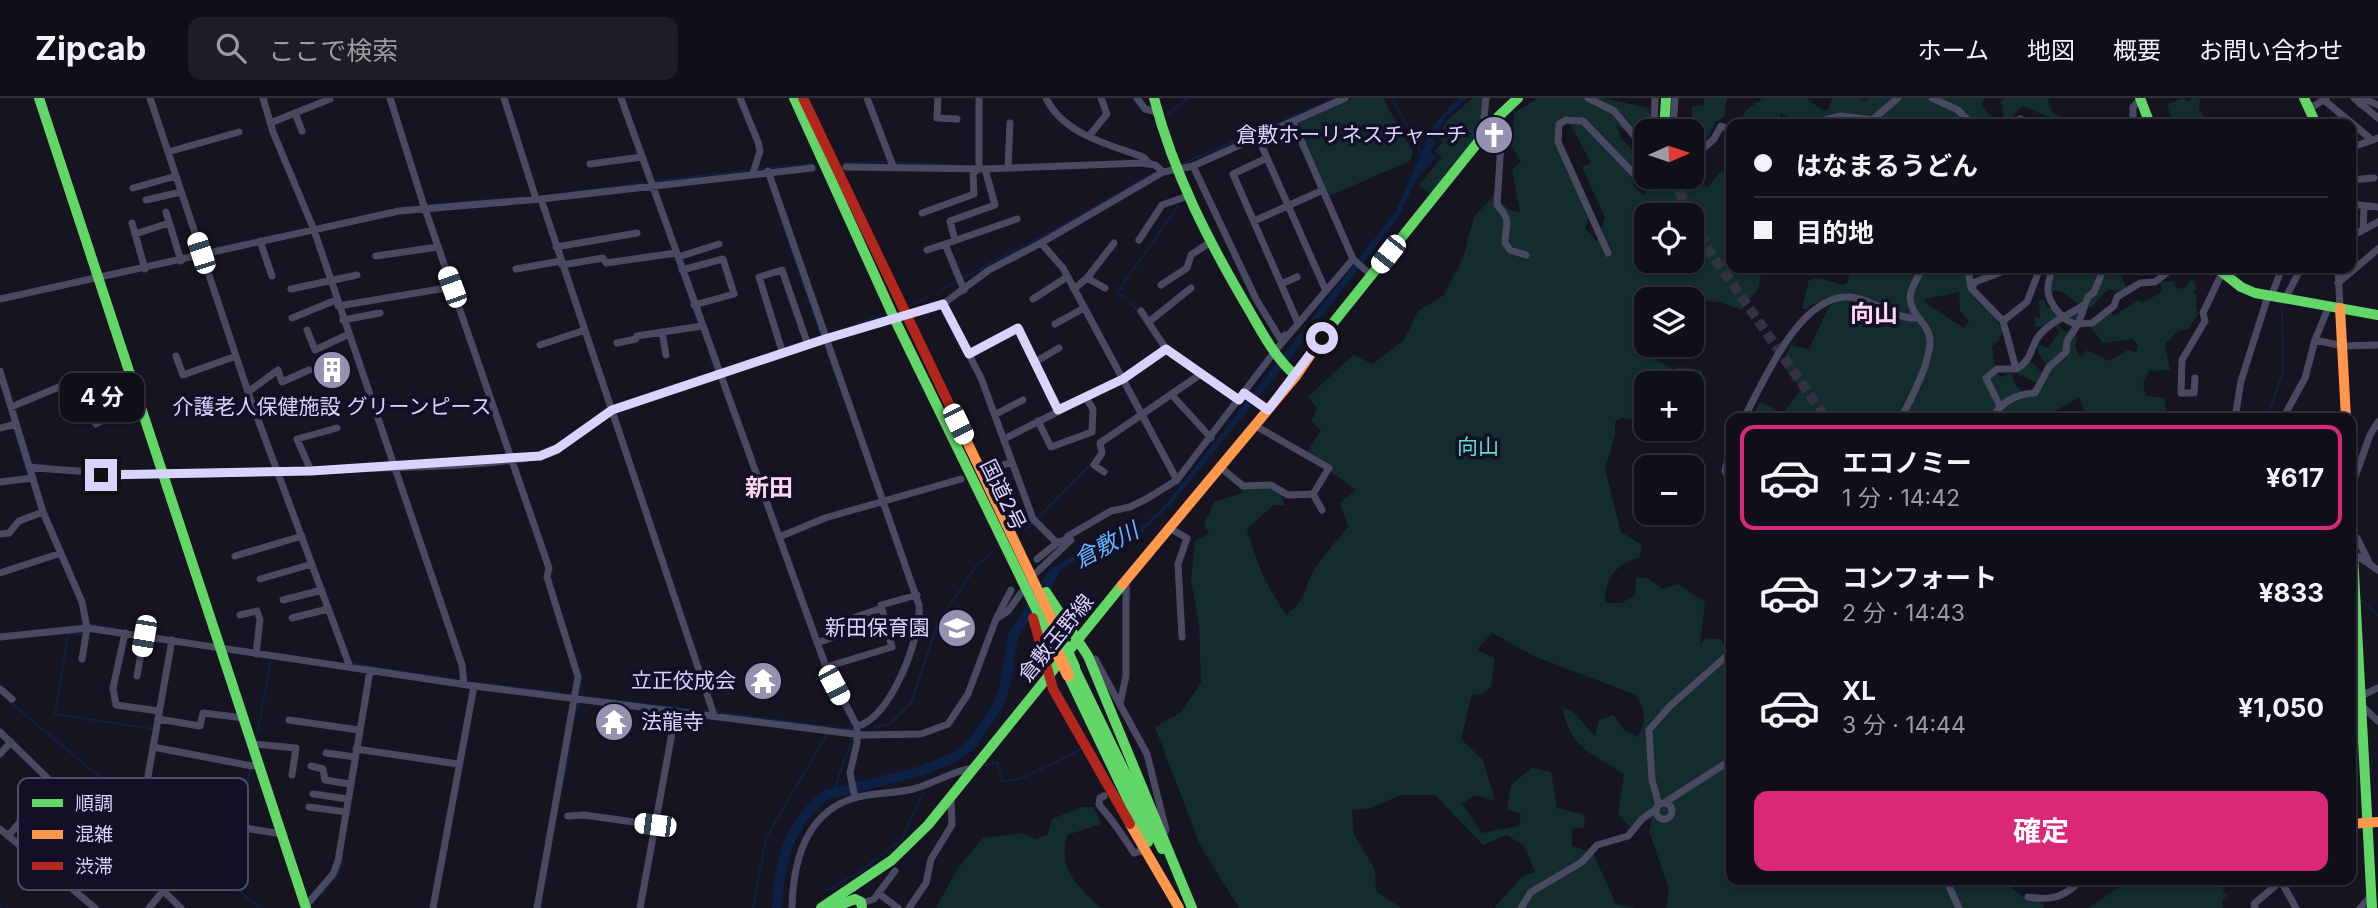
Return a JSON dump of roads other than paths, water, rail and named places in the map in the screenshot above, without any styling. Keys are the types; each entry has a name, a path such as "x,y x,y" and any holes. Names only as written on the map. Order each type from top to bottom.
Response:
{"main road":[{"path":"39,98 162,474 223,649 305,907"},
{"path":"788,98 801,127 809,134"},
{"path":"794,98 894,320 955,428 970,440 1040,607 1191,908"},
{"path":"803,98 908,316 955,428 962,471 1030,585 1040,607 1049,677 1180,908"},
{"path":"1154,98 1169,171 1275,353 1292,374"},
{"name":"倉敷玉野線","path":"821,908 910,845 1254,425 1264,407 1368,272 1499,116 1518,98"},
{"path":"1665,119 1666,98"},
{"path":"2140,99 2148,119"},
{"path":"2223,273 2241,287 2269,297 2378,314"},
{"path":"2334,307 2343,346 2346,413"},
{"path":"1040,607 1079,640 1110,705 1164,834 1191,908"},
{"path":"2356,664 2373,822 2371,902"},
{"path":"1071,671 1180,908"},
{"path":"851,889 864,906"},
{"name":"倉敷玉野線","path":"811,908 851,889"},
{"path":"832,908 855,899 864,906"}],"street":[{"path":"150,98 248,391 350,667"},
{"path":"262,98 313,228 462,665 464,684"},
{"path":"390,98 424,206 512,459 578,677 537,908"},
{"path":"504,98 714,713"},
{"path":"621,98 825,667 857,726 851,780 855,797"},
{"path":"740,98 760,151 753,171"},
{"path":"867,98 893,164"},
{"path":"938,98 937,118 957,119"},
{"path":"956,240 950,221 995,205 980,167 979,98"},
{"path":"1046,98 1055,116 1089,136 1143,157 1149,163"},
{"path":"1089,136 1107,114 1101,98"},
{"path":"1137,98 1145,108 1157,112"},
{"path":"28,464 101,475 162,474 512,459 548,453 612,409 807,342 894,320 943,304 987,271 1169,171 1193,166 1233,143 1258,137 1275,125 1293,122 1345,98"},
{"path":"1486,98 1484,117 1490,127"},
{"path":"1588,98 1614,111 1634,132"},
{"path":"1654,119 1655,98"},
{"path":"1674,119 1675,98"},
{"path":"1873,119 1898,98"},
{"path":"1933,98 1958,110 1967,119"},
{"path":"270,123 330,99"},
{"path":"2133,119 2133,107 2140,99"},
{"path":"2307,103 2325,99 2350,119"},
{"path":"2357,101 2365,99 2378,105"},
{"path":"2357,101 2378,118"},
{"path":"295,113 302,131"},
{"path":"1499,116 1501,142 1497,205 1506,214 1509,229 1505,243 1510,250 1526,255"},
{"path":"1830,119 1842,116 1864,119"},
{"path":"1608,253 1558,142 1559,124 1566,120 1583,121 1634,175"},
{"path":"1008,166 1010,122"},
{"path":"1293,122 1353,260 1368,272"},
{"path":"2356,124 2375,139"},
{"path":"1704,148 1714,139 1721,126 1726,128"},
{"path":"168,152 239,132"},
{"path":"1258,137 1326,291"},
{"path":"2356,146 2375,139"},
{"path":"590,164 642,157"},
{"path":"1267,158 1233,174 1298,323"},
{"path":"846,167 893,164 980,167 1149,163 1169,171"},
{"path":"1193,166 1256,299 1281,340 1286,334 1288,336"},
{"path":"922,213 974,194 972,174 980,167"},
{"path":"0,299 99,280 313,228 424,206 653,185 753,171 812,168"},
{"path":"768,171 915,595 919,617 906,668 871,720 857,726"},
{"path":"134,188 176,176"},
{"path":"2356,180 2374,178"},
{"path":"1254,221 1323,190"},
{"path":"146,200 181,192"},
{"path":"1139,240 1162,205 1185,197"},
{"path":"2356,205 2378,207"},
{"path":"2363,230 2364,206"},
{"path":"166,212 181,259"},
{"path":"927,250 1017,219"},
{"path":"2356,233 2378,222"},
{"path":"132,223 145,267"},
{"path":"135,234 169,223"},
{"path":"556,247 637,233"},
{"path":"260,241 272,276"},
{"path":"1041,243 1068,276 1177,480"},
{"path":"1074,289 1087,278 1114,243"},
{"path":"1161,285 1187,268 1191,255 1209,243"},
{"path":"516,269 603,258 606,263 675,254 719,244"},
{"path":"945,244 964,290"},
{"path":"376,256 438,247"},
{"path":"2356,269 2378,250"},
{"path":"682,270 723,260 734,294 694,305"},
{"path":"1030,585 1057,544 1068,536 1111,511 1126,508 1148,498 1177,480 1298,323 1353,260"},
{"path":"782,351 759,277 782,270 807,342"},
{"path":"1904,413 1911,401 1930,341 1927,330 1916,318 1910,299 1919,273"},
{"path":"1969,273 1971,288 2003,321 2016,369"},
{"path":"1971,288 1975,282 1999,273"},
{"path":"2003,321 2027,302 2038,273"},
{"path":"2051,273 2047,290 2063,318 2078,324 2092,323 2114,306 2117,298 2140,283 2155,282 2167,273"},
{"path":"1996,413 2000,406 2023,394 2035,393 2049,367 2066,352 2067,341 2078,324 2084,305 2101,273"},
{"path":"2195,378 2194,393 2181,393 2182,360 2205,321 2203,313 2218,273"},
{"path":"2236,413 2241,381 2269,297 2281,273"},
{"path":"2285,299 2298,273"},
{"path":"2286,413 2305,378 2315,341 2334,307 2338,273"},
{"path":"2339,283 2351,273"},
{"path":"291,289 357,275"},
{"path":"1033,299 1068,276"},
{"path":"1281,284 1297,277"},
{"path":"1087,278 1105,288"},
{"path":"292,318 337,303 452,287"},
{"path":"1150,321 1191,288"},
{"path":"1747,413 1779,355 1815,308 1848,297 1916,318"},
{"path":"943,304 996,414 1034,521 1057,544"},
{"path":"2000,406 1986,379 1997,369 2016,369 2033,352 2037,338 2051,325 2084,305"},
{"path":"1055,324 1084,308"},
{"path":"1141,311 1166,349 1201,373 1264,407"},
{"path":"343,320 380,313"},
{"path":"617,343 702,326"},
{"path":"969,354 1018,328 1058,410"},
{"path":"307,330 315,349 349,334"},
{"path":"540,345 585,330"},
{"path":"662,332 666,355"},
{"path":"2315,341 2343,346 2378,345"},
{"path":"1035,362 1059,348"},
{"path":"1004,439 1123,379 1166,349"},
{"path":"176,356 183,375 236,356"},
{"path":"248,391 278,370 282,382 309,370"},
{"path":"0,371 41,513 76,584 85,626 82,659"},
{"path":"1104,472 1094,465 1102,453 1100,443 1201,373"},
{"path":"11,407 59,387"},
{"path":"1171,394 1211,438"},
{"path":"1038,421 1051,447 1092,432 1093,409 1086,398"},
{"path":"996,414 1023,400"},
{"path":"96,424 139,402"},
{"path":"2356,474 2370,435 2378,422"},
{"path":"0,428 16,424"},
{"path":"1254,425 1329,468 1313,494"},
{"path":"310,469 297,439 337,428"},
{"path":"994,468 1012,461"},
{"path":"1219,466 1243,486 1271,485 1285,494 1313,494"},
{"path":"0,482 30,479"},
{"path":"779,537 825,518 961,479"},
{"path":"1313,494 1322,510"},
{"path":"0,534 9,533 19,521 41,513"},
{"path":"1169,528 1187,538 1178,564 1182,637"},
{"path":"235,555 302,536"},
{"path":"0,637 85,626 474,686 676,711 714,713 857,735 910,735 928,733 948,724 968,694 996,620 1008,611 1071,540 1068,536"},
{"path":"2356,538 2370,564"},
{"path":"0,572 59,554"},
{"path":"2356,555 2378,570"},
{"path":"260,579 312,564"},
{"path":"1120,704 1126,676 1126,582"},
{"path":"283,600 322,590"},
{"path":"825,667 892,647 881,605 915,595"},
{"path":"240,615 256,607 260,620 256,653"},
{"path":"817,643 853,630 850,619 882,608"},
{"path":"292,618 328,609"},
{"path":"125,632 113,688 116,705 200,726 202,713 244,718"},
{"path":"137,676 144,636"},
{"path":"148,778 172,640"},
{"path":"1079,640 1092,653 1144,756 1166,830 1164,834"},
{"path":"1660,805 1652,780 1649,730 1670,706 1726,656"},
{"path":"305,907 336,869 370,671"},
{"path":"433,908 474,686"},
{"path":"2378,688 2358,694 2378,721"},
{"path":"0,689 12,699"},
{"path":"640,908 676,711"},
{"path":"289,720 359,730"},
{"path":"0,732 46,778"},
{"path":"0,754 10,744"},
{"path":"253,744 296,748 292,775"},
{"path":"153,747 259,764"},
{"path":"326,753 357,752 458,764"},
{"path":"1521,908 1531,892 1581,862 1597,845 1628,836 1642,819 1660,805 1726,763"},
{"path":"312,766 323,769 326,780 350,784"},
{"path":"792,908 794,873 811,828 831,809 855,797 912,789 975,768"},
{"path":"313,794 348,799"},
{"path":"1104,796 1100,798 1100,805 1124,834 1131,849 1137,853 1145,850"},
{"path":"909,908 926,883 931,859 952,825 951,797"},
{"path":"309,807 346,812"},
{"path":"568,816 584,815 655,825"},
{"path":"8,836 18,824"},
{"path":"248,829 282,834"},
{"path":"0,830 18,844"},
{"path":"864,906 874,900 895,871"},
{"path":"1948,885 1959,908"},
{"path":"2028,897 2055,899 2074,885"},
{"path":"2255,908 2254,904 2277,885"},
{"path":"2284,885 2296,908"},
{"path":"73,890 95,908"},
{"path":"149,908 164,890 181,908"},
{"path":"878,893 898,908"},
{"path":"2360,908 2371,902"}],"water":[{"path":"1458,98 1467,98 1446,117 1433,140 1436,143 1430,152 1436,157 1416,180 1399,216 1291,357 1170,506 1136,537 1082,557 1060,570 1050,590 1044,578 1061,563 1122,539 1146,523 1166,504 1396,211 1433,126"}],"waterway":[{"path":"1132,98 1143,112"},
{"path":"1168,114 1188,98"},
{"path":"1184,163 1336,98"},
{"path":"1392,98 1423,156"},
{"path":"845,163 888,162"},
{"path":"893,163 947,165"},
{"path":"757,169 812,164"},
{"path":"656,181 752,170"},
{"path":"961,279 1051,232 1153,173"},
{"path":"571,192 647,183"},
{"path":"425,205 500,199"},
{"path":"1127,298 1117,293 1178,206"},
{"path":"782,223 821,336"},
{"path":"216,248 279,234"},
{"path":"675,257 679,268"},
{"path":"681,274 698,323"},
{"path":"942,289 956,282"},
{"path":"914,304 928,297"},
{"path":"1130,302 1139,312"},
{"path":"2269,413 2283,372 2282,308"},
{"path":"857,324 881,316"},
{"path":"809,340 821,336"},
{"path":"783,349 804,342"},
{"path":"825,346 836,377"},
{"path":"710,357 716,372"},
{"path":"13,426 28,474"},
{"path":"535,453 559,444"},
{"path":"405,464 508,456"},
{"path":"1037,519 1092,463"},
{"path":"32,464 47,465"},
{"path":"190,470 274,469"},
{"path":"1024,530 1032,523"},
{"path":"874,727 890,724 911,703 938,623 976,566 993,552"},
{"name":"倉敷川","path":"777,908 780,875 788,846 802,819 825,795 921,771 953,758 972,744 998,706 1005,686 1013,636 1054,572"},
{"path":"1130,587 1130,600"},
{"path":"2360,599 2378,615"},
{"path":"88,624 113,628"},
{"path":"83,630 81,634 68,634 55,714 153,729"},
{"path":"258,731 271,658"},
{"path":"904,679 912,658"},
{"path":"354,664 459,680"},
{"path":"826,676 851,722 851,729"},
{"path":"581,678 583,696"},
{"path":"470,682 559,693"},
{"path":"581,696 711,712"},
{"path":"10,702 101,778"},
{"path":"576,713 580,704"},
{"path":"716,712 829,727"},
{"path":"830,728 852,729"},
{"path":"753,908 766,838 827,734"},
{"path":"833,793 852,739"},
{"path":"563,783 570,750"},
{"path":"984,766 997,762 1002,781 1020,779 1080,750"},
{"path":"248,782 250,770"},
{"path":"827,890 861,871 902,839 923,793"},
{"path":"323,893 339,873 342,858"},
{"path":"238,890 261,908"},
{"path":"541,908 542,901"}],"tunnel":[{"path":"1679,189 1684,203"},
{"path":"1704,242 1823,413"}],"place":[{"name":"倉敷ホーリネスチャーチ","path":"1494,135"},
{"name":"介護老人保健施設 グリーンピース","path":"332,370"},
{"name":"新田保育園","path":"957,628"},
{"name":"立正佼成会","path":"763,681"},
{"name":"法龍寺","path":"614,722"}],"district":[{"name":"向山","path":"1874,314"},
{"name":"新田","path":"769,488"}]}
